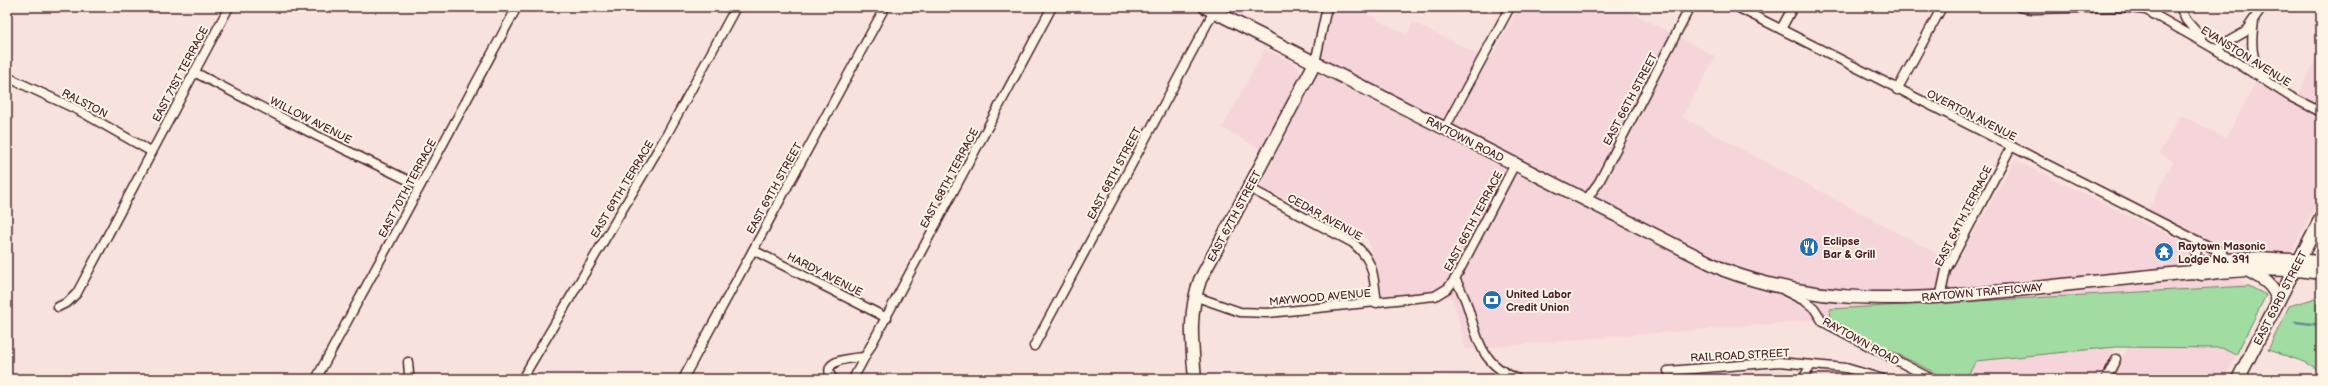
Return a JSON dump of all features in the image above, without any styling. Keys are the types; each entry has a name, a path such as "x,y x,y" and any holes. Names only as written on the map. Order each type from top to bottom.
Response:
{"main road":[{"name":"RAYTOWN ROAD","path":"1210,9 1724,270"},
{"name":"EAST 67TH STREET","path":"1196,379 1190,325 1194,296 1209,261 1315,63"},
{"name":"EAST 63RD STREET","path":"2238,379 2321,218"},
{"name":"RAYTOWN TRAFFICWAY","path":"2194,272 2202,263 2228,260 2298,264 2321,273"},
{"name":"RAYTOWN TRAFFICWAY","path":"1724,270 1775,286 1850,296 1940,298 2194,272 2202,274 2321,262"},
{"path":"2246,270 2268,282 2276,293 2278,302"}],"street":[{"name":"EAST 71ST TERRACE","path":"58,307 68,302 77,293 229,7"},
{"name":"EAST 70TH TERRACE","path":"316,379 517,7"},
{"name":"EAST 69TH TERRACE","path":"522,379 666,136 736,7"},
{"name":"EAST 69TH STREET","path":"683,379 885,7"},
{"name":"EAST 68TH TERRACE","path":"853,379 863,357 887,318 1052,7"},
{"path":"1315,63 1327,7"},
{"path":"1444,128 1510,7"},
{"name":"EAST 66TH STREET","path":"1586,200 1599,182 1690,7"},
{"name":"OVERTON AVENUE","path":"1738,7 1897,90 2221,252 2228,260"},
{"path":"1781,29 1793,7"},
{"path":"1897,90 1942,7"},
{"name":"EVANSTON AVENUE","path":"2019,7 2032,9 2121,7 2146,10 2321,112"},
{"path":"2180,7 2195,32 2215,49 2245,32 2262,7"},
{"name":"EAST 68TH STREET","path":"1034,346 1210,9"},
{"path":"2254,19 2251,40 2254,60 2261,73 2273,85"},
{"name":"WILLOW AVENUE","path":"194,72 316,136 420,186"},
{"name":"RALSTON","path":"7,77 78,110 152,152"},
{"name":"EAST 64TH TERRACE","path":"1940,298 1946,270 2011,147"},
{"name":"EAST 66TH TERRACE","path":"1448,288 1455,279 1515,164"},
{"name":"CEDAR AVENUE","path":"1249,188 1353,242 1363,251 1372,264 1377,303"},
{"path":"2194,272 2198,241"},
{"name":"HARDY AVENUE","path":"753,250 887,318"},
{"path":"1455,279 1463,291 1479,342 1488,361 1503,373 1518,379"},
{"name":"RAYTOWN ROAD","path":"1775,286 1805,301 1814,308 1823,322 1932,379"},
{"name":"MAYWOOD AVENUE","path":"1194,296 1240,312 1268,313 1435,296 1448,288"},
{"path":"833,379 830,375 830,369 835,361 846,358 863,357"},
{"path":"2106,379 2116,360"},
{"path":"408,362 408,379"},
{"name":"RAILROAD STREET","path":"1668,371 1779,362 1846,368 1883,379"},
{"path":"1803,379 1811,365"}],"shaded area":[{"path":"1331,7 1354,7 1407,35 1413,22 1490,60 1519,7 1622,7 1716,57 1682,117 1956,264 2015,160 2189,245 2249,286 1831,309 1829,319 1466,349 1453,299 1436,291 1382,295 1368,239 1260,187 1312,81 1323,51"},
{"path":"1265,49 1295,64 1299,70 1300,76 1264,151 1222,128"},
{"path":"2321,49 2321,108 2298,95"},
{"path":"2257,80 2321,117 2321,195 2292,251 2231,255 2147,212 2173,161 2159,153 2181,115 2226,138"},
{"path":"2115,347 2099,379 1966,379 1976,361"},
{"path":"2128,347 2223,348 2236,355 2224,379 2112,379"},
{"path":"1781,370 1798,374 1839,373 1864,379 1613,379"},
{"path":"1492,372 1497,379 1410,379"}],"green space":[{"path":"2249,286 2266,295 2236,355 2222,348 2115,347 1976,361 1966,379 1947,379 1829,319 1830,309"},
{"path":"2313,299 2321,300 2321,371 2305,362 2268,350 2289,306"}],"waterway":[{"path":"2295,322 2321,325"}],"place":[{"name":"Eclipse Bar & Grill","path":"1809,247"},
{"name":"Raytown Masonic Lodge No. 391","path":"2164,252"},
{"name":"United Labor Credit Union","path":"1492,300"}]}
